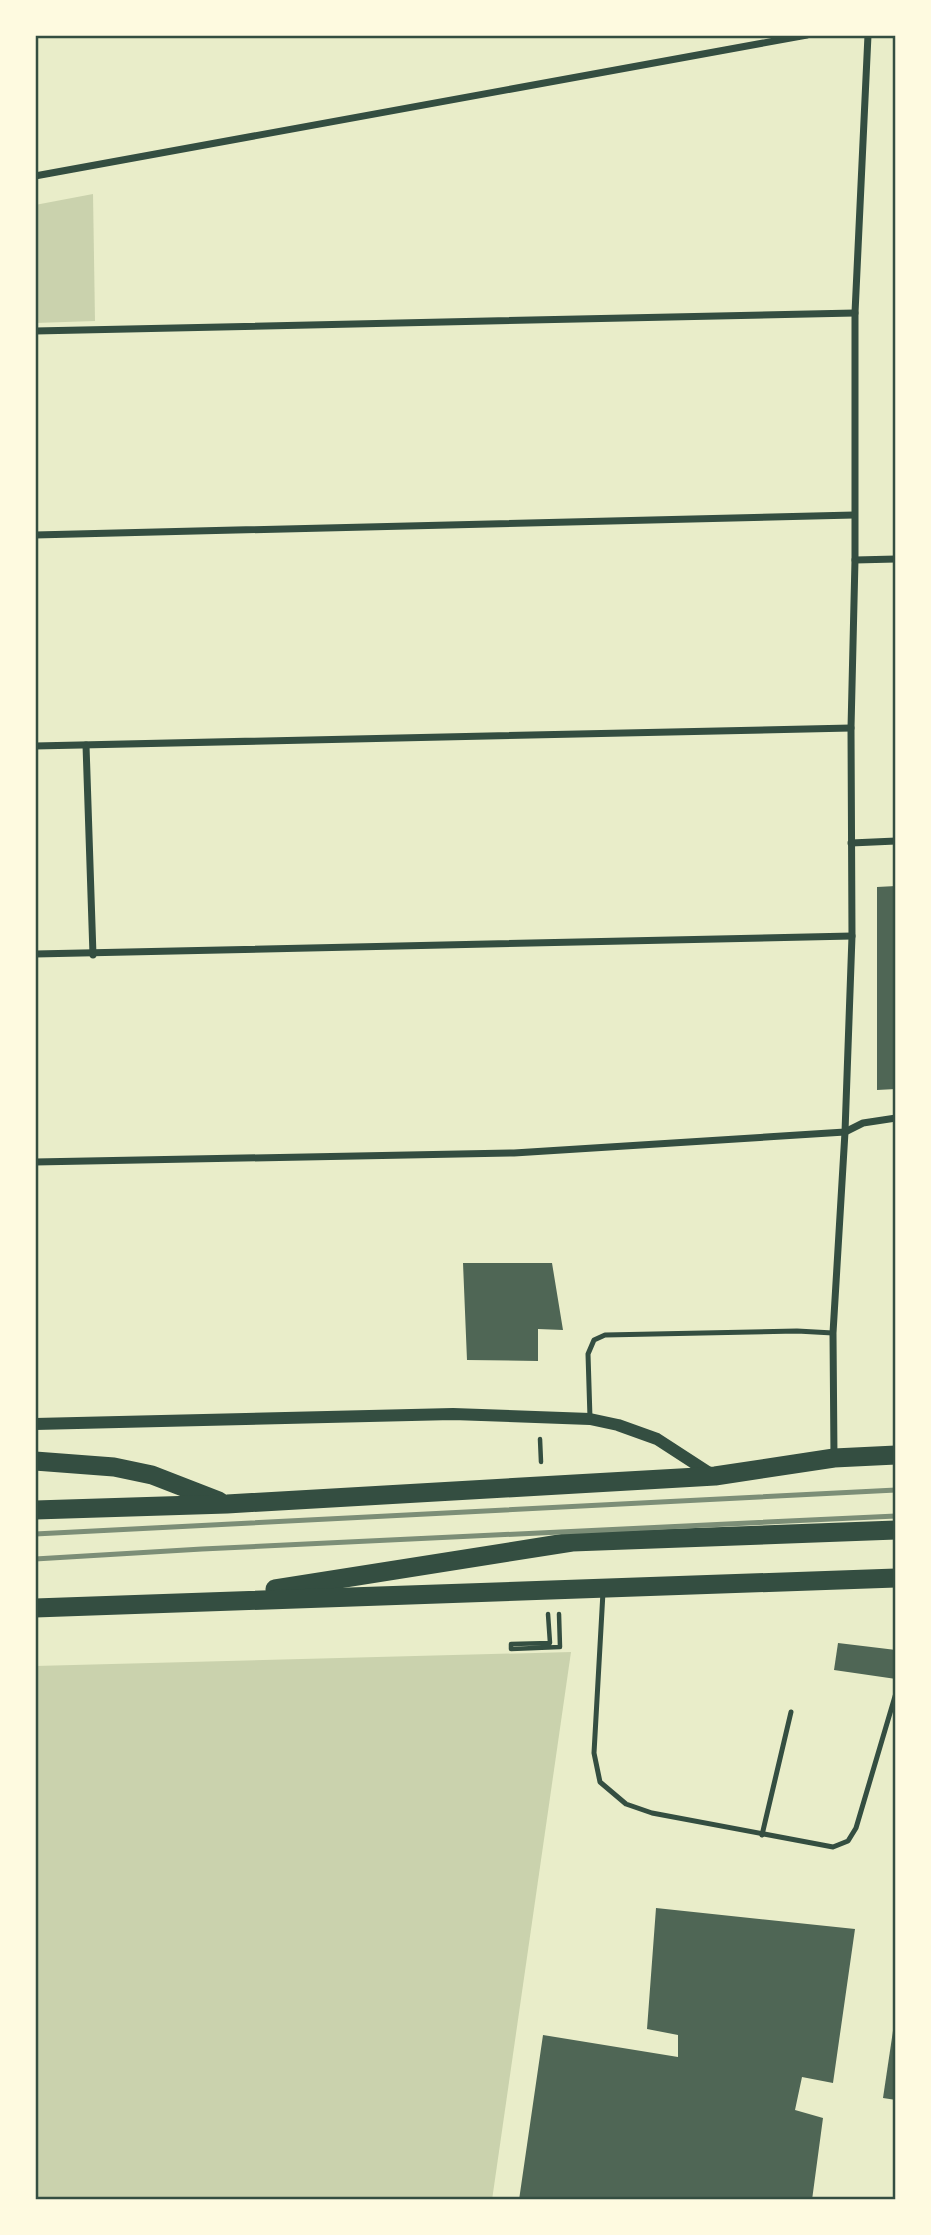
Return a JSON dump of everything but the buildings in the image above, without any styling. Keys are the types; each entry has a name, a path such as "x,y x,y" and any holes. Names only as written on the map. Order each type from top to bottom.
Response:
{"highway":[{"path":"35,1510 227,1504 715,1476 834,1458 896,1455"},
{"path":"35,1461 114,1467 152,1475 227,1504"},
{"path":"191,1602 572,1542 896,1530"},
{"path":"35,1608 896,1578"}],"street":[{"path":"35,176 807,35"},
{"path":"834,1458 833,1333 845,1132 852,936 855,313 868,35"},
{"path":"35,331 855,313"},
{"path":"35,534 854,515"},
{"path":"855,560 896,559"},
{"path":"35,746 851,728"},
{"path":"86,745 93,955"},
{"path":"851,843 896,841"},
{"path":"35,954 93,955 852,936"},
{"path":"35,1163 514,1153 845,1132 863,1123 896,1118"},
{"path":"35,1424 453,1414 590,1419 618,1425 657,1439 715,1476"}],"lane":[{"path":"590,1419 588,1354 594,1340 605,1335 797,1331 833,1333"},
{"path":"604,1588 594,1753 600,1782 626,1804 652,1813 833,1847 848,1841 856,1828 896,1693"},
{"path":"762,1835 792,1712"}],"path":[{"path":"550,1643 511,1644 511,1649 560,1647"}],"green space":[{"path":"93,194 95,321 35,323 35,205"},
{"path":"571,1652 492,2200 35,2200 35,1666"}],"railway":[{"path":"35,1534 896,1490"},
{"path":"35,1559 896,1516"}]}
